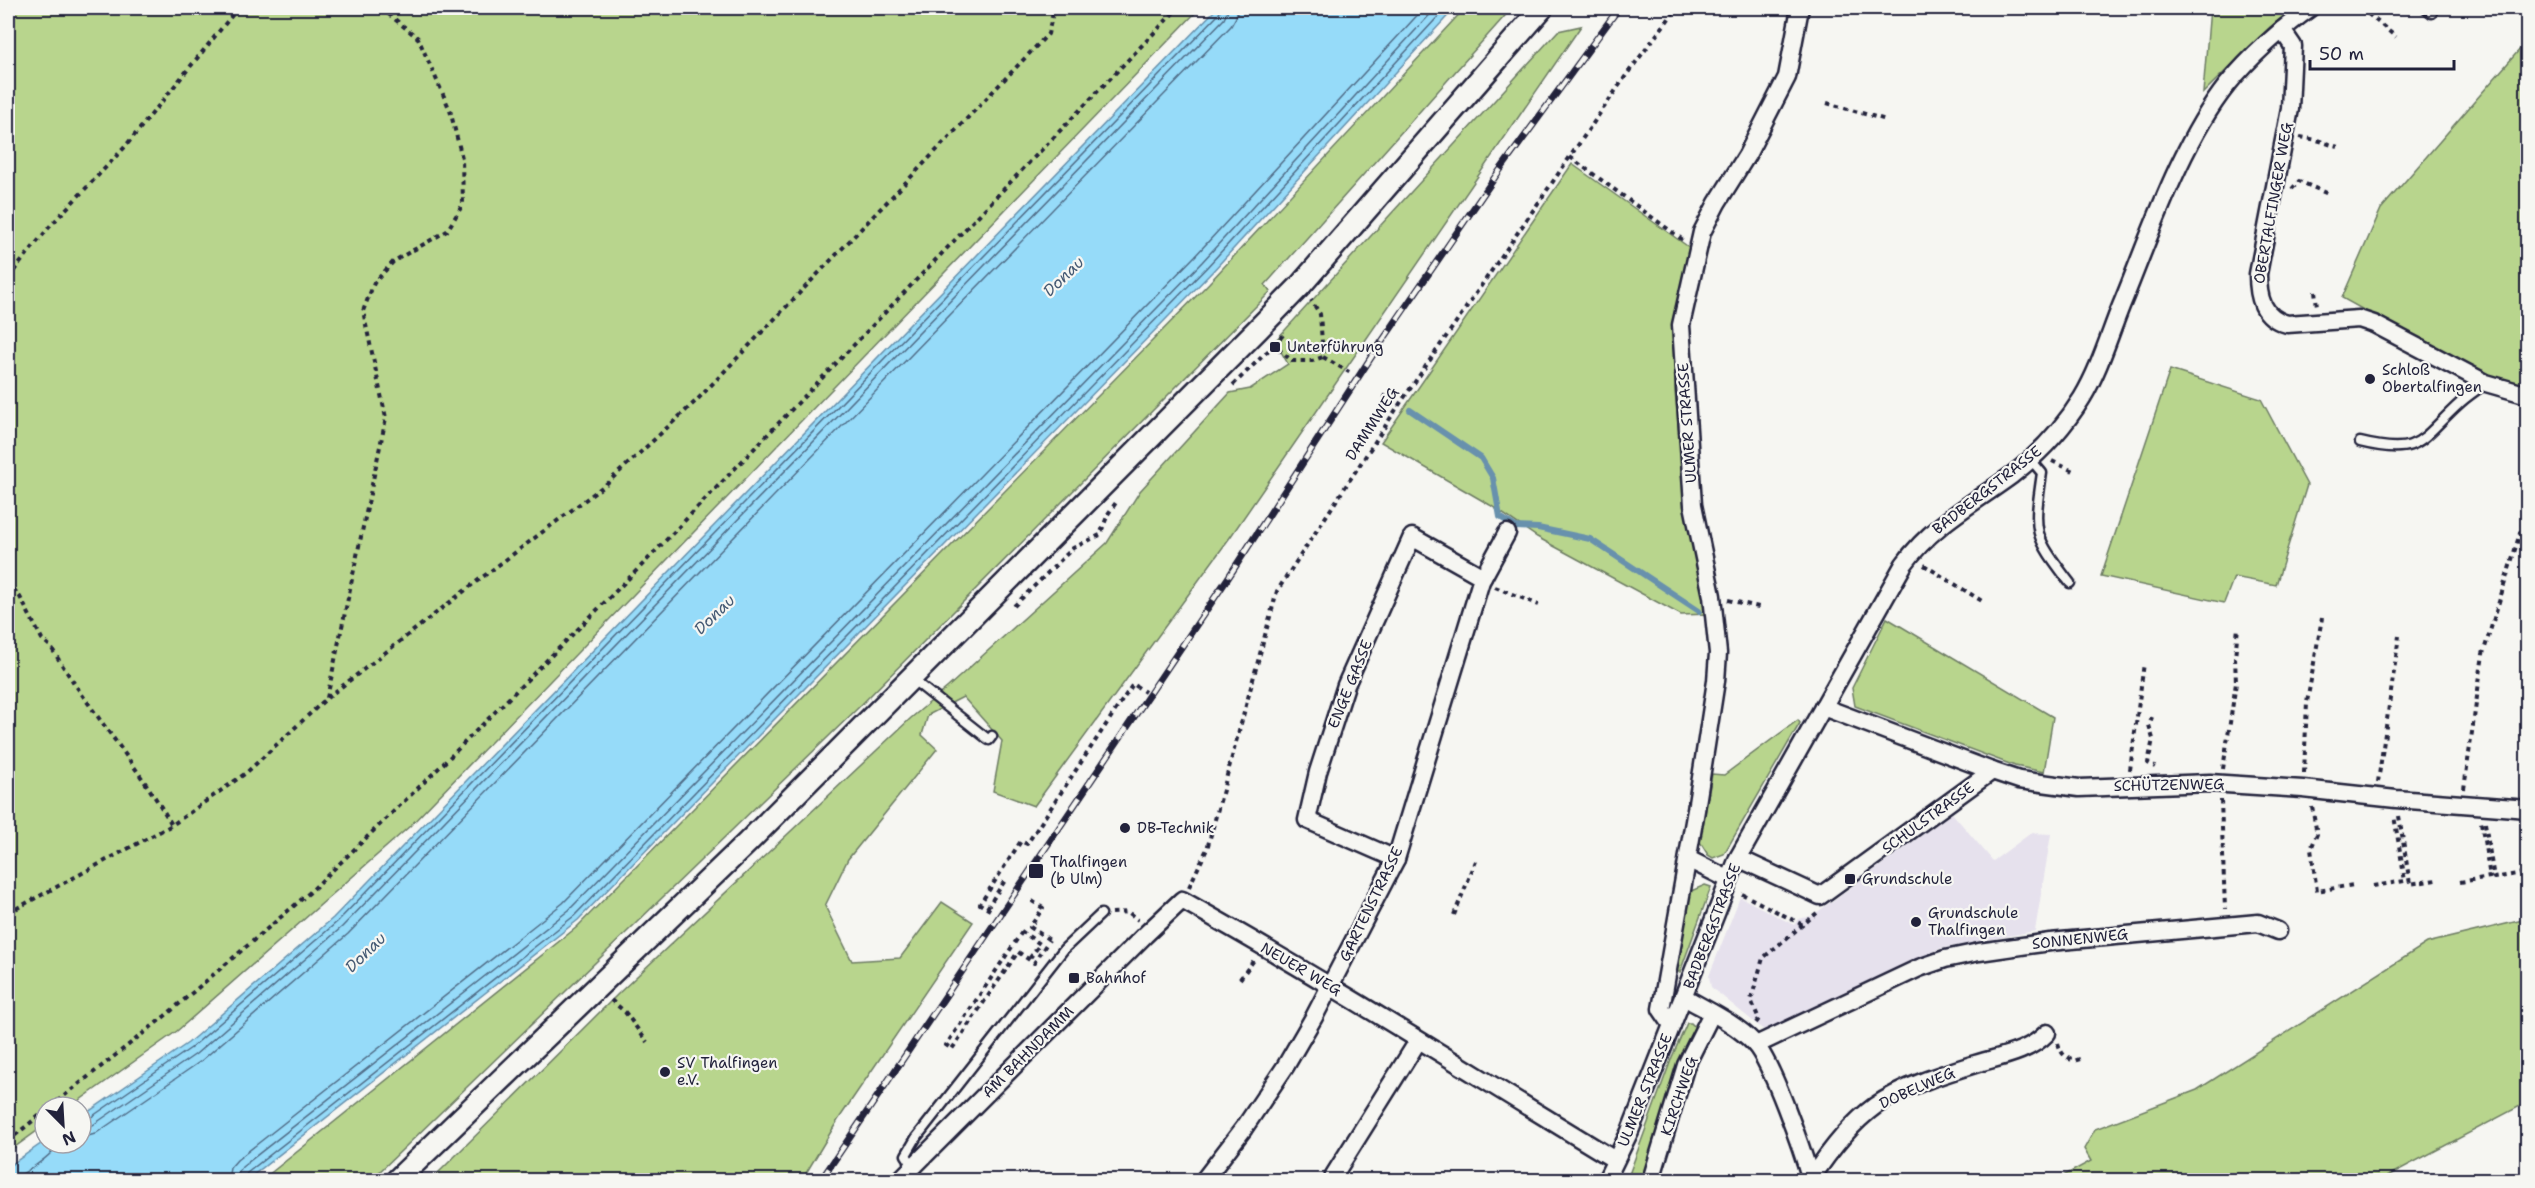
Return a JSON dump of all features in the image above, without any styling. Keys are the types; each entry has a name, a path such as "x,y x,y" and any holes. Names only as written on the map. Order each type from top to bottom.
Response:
{"street":[{"path":"397,1180 748,842 1299,287 1542,8"},
{"name":"ULMER STRASSE","path":"1606,1180 1630,1131 1672,1025 1661,1009 1688,859 1716,681 1717,632 1694,505 1681,325 1702,232 1747,155 1787,77 1800,8"},
{"name":"BADBERGSTRASSE","path":"1672,1025 1738,858 1904,564 1923,541 2031,460 2059,429 2082,398 2176,174 2201,124 2228,85 2282,30 2310,8"},
{"name":"OBERTALFINGER WEG","path":"2282,30 2293,46 2290,109 2258,274 2258,294 2263,307 2276,321 2287,324 2359,319 2374,324 2486,383 2528,395"},
{"name":"GARTENSTRASSE","path":"1204,1180 1244,1128 1285,1067 1331,985 1396,859 1482,579 1507,533"},
{"name":"ENGE GASSE","path":"1396,859 1307,820 1317,772 1346,685 1412,537 1482,579"},
{"name":"SCHÜTZENWEG","path":"1823,707 1992,771 2044,785 2079,788 2220,783 2310,789 2462,805 2528,808"},
{"name":"SCHULSTRASSE","path":"1820,896 1992,771"},
{"path":"1738,858 1820,896"},
{"path":"1688,859 1728,879"},
{"name":"NEUER WEG","path":"1182,900 1331,985 1418,1041 1615,1160"},
{"name":"AM BAHNDAMM","path":"900,1180 1145,934 1182,900"},
{"name":"SONNENWEG","path":"1751,1041 1919,968 1945,959 2050,942 2190,928 2258,923 2278,931"},
{"path":"1684,997 1712,1013 1751,1041 1772,1074 1811,1180"},
{"name":"KIRCHWEG","path":"1651,1180 1686,1065 1712,1013"},
{"name":"DOBELWEG","path":"1811,1180 1849,1130 1874,1106 1896,1094 1956,1070 2036,1045 2047,1033"},
{"path":"1336,1180 1334,1174 1418,1041"}],"lane":[{"path":"2360,442 2396,448 2414,444 2430,434 2460,403 2486,383"},
{"path":"2031,460 2042,473 2036,524 2037,536 2046,552 2070,583"},
{"path":"911,679 989,740 992,736"},
{"path":"913,1166 906,1155 916,1138 1064,949 1101,914"}],"path":[{"path":"8,278 51,225 132,139 238,8"},
{"path":"327,698 386,418 363,311 374,283 394,261 447,231 463,204 462,158 450,110 418,38 381,8"},
{"path":"8,913 172,825 246,773 327,698 471,585 605,485 696,401 1048,34 1054,8"},
{"path":"65,1095 165,1016 309,893 446,761 645,562 1178,8"},
{"name":"DAMMWEG","path":"1182,900 1207,849 1277,591 1399,405 1570,157 1677,8"},
{"path":"2361,8 2396,37"},
{"path":"1827,103 1886,120"},
{"path":"2284,135 2317,140 2338,147"},
{"path":"1570,157 1698,251"},
{"path":"2288,195 2300,181 2328,194"},
{"path":"1323,357 1349,372"},
{"path":"1383,395 1399,405"},
{"path":"2052,462 2073,471"},
{"path":"2462,805 2483,654 2528,507"},
{"path":"1922,563 1982,601"},
{"path":"1482,579 1539,605"},
{"path":"8,582 20,597 42,639 51,647 94,713 153,793 172,825"},
{"path":"1712,596 1763,608"},
{"path":"2305,755 2307,702 2322,618"},
{"path":"2220,783 2236,682 2235,658 2238,627"},
{"path":"2376,797 2399,636"},
{"path":"2128,785 2144,663"},
{"path":"1006,879 989,910 980,904 1021,840 1027,844 1133,684 1145,692"},
{"path":"2152,717 2149,725 2153,739 2148,763 2155,767"},
{"path":"2310,789 2317,834 2311,849 2317,891 2353,885"},
{"path":"2222,814 2225,914"},
{"path":"2460,882 2490,877 2483,822 2494,878 2528,872"},
{"path":"2373,886 2405,881 2399,828 2410,884 2436,880"},
{"path":"1454,915 1476,861"},
{"path":"1736,899 1739,892 1803,925"},
{"path":"1751,1041 1760,1019 1751,1000 1763,958 1818,914 1820,896"},
{"path":"1029,959 1040,944 1021,931 946,1045 952,1048 1018,952 1034,963 1049,940 1030,927 1043,908 1032,901"},
{"path":"1128,912 1140,922"},
{"path":"1240,979 1264,946"},
{"path":"608,998 625,1012 647,1042"},
{"path":"2047,1033 2058,1041 2061,1053 2066,1058 2073,1061 2080,1059"},
{"path":"8,1141 33,1121"}],"shaded area":[{"name":"Grundschule Thalfingen","path":"1952,813 1993,861 2031,833 2051,834 2035,931 1939,949 1765,1031 1711,987 1709,976 1740,897 1794,925 1798,919 1812,916"}],"green space":[{"path":"8,8 1200,8 410,826 177,1031 87,1095 33,1095 33,1134 8,1152"},
{"path":"1465,8 1512,8 1265,285 1271,291 858,708 371,1180 262,1180 577,927 1209,283"},
{"path":"2210,8 2296,8 2270,27 2203,93"},
{"path":"1581,26 1231,536 1034,806 993,791 1002,741 963,697 928,715 922,735 937,749 848,859 825,906 852,961 900,958 942,902 973,922 838,1120 802,1180 431,1180 619,993 911,718 1107,543 1140,491 1230,393 1250,389 1288,364 1275,341 1558,31"},
{"path":"2527,41 2527,385 2488,379 2342,298 2381,209"},
{"path":"1572,164 1690,248 1674,322 1675,392 1686,510 1710,614 1681,615 1537,537 1490,505 1381,442"},
{"path":"2170,370 2261,399 2307,485 2276,585 2234,577 2224,603 2101,576"},
{"path":"1887,618 2053,717 2044,772 2015,766 1855,706 1852,688"},
{"path":"1798,720 1800,723 1724,854 1713,858 1708,855 1700,842 1712,774 1724,775"},
{"path":"1705,885 1711,887 1680,972 1676,972 1691,891"},
{"path":"2527,919 2528,1101 2526,1103 2380,1180 2056,1180 2091,1161 2084,1149 2095,1129 2197,1090 2427,943"},
{"path":"1687,1023 1691,1023 1696,1028 1680,1062 1642,1180 1627,1180 1672,1057"}],"water":[{"name":"Donau","path":"1217,8 1455,8 1212,272 578,920 247,1180 8,1180 8,1167 33,1149 33,1155 93,1155 93,1109 188,1043 333,918"}],"waterway":[{"path":"1410,410 1481,458 1493,478 1500,517 1516,527 1538,528 1590,539 1699,611"}],"railway":[{"path":"821,1180 1228,578 1372,356 1495,177 1619,8"}],"place":[{"name":"Unterführung","path":"1275,347"},
{"name":"Schloß Obertalfingen","path":"2370,379"},
{"name":"DB-Technik","path":"1125,828"},
{"name":"Thalfingen (b Ulm)","path":"1036,871"},
{"name":"Grundschule","path":"1850,879"},
{"name":"Grundschule Thalfingen","path":"1916,922"},
{"name":"Bahnhof","path":"1074,978"},
{"name":"SV Thalfingen e.V.","path":"665,1072"}]}
